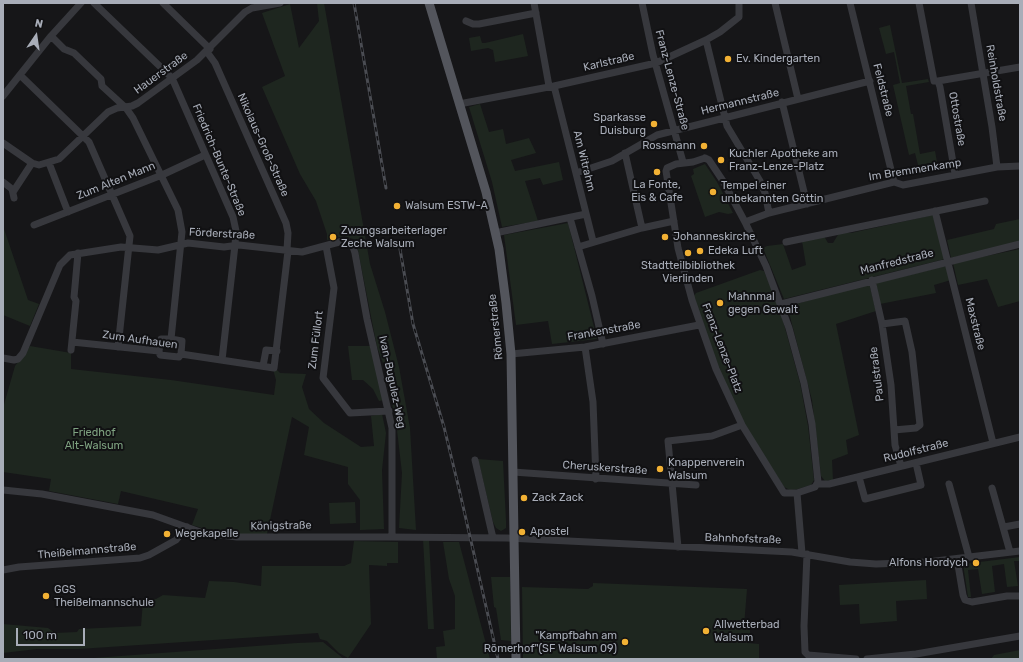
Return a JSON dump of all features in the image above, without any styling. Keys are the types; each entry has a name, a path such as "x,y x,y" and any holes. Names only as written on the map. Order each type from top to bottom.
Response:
{"main road":[{"name":"Römerstraße","path":"429,3 485,186 496,233 511,354 516,659"}],"street":[{"path":"3,96 51,36 81,3"},
{"name":"Friedrich-Bunte-Straße","path":"94,3 172,78 233,217 236,231 235,245 222,360"},
{"name":"Nikolaus-Groß-Straße","path":"163,3 209,50 288,228 288,250 274,368"},
{"name":"Hauerstraße","path":"49,163 59,159 108,112 117,108 126,108 138,103 209,50 245,12 252,8 280,3"},
{"name":"Am Witrahm","path":"534,3 552,86 576,172 593,241"},
{"name":"Franz-Lenze-Straße","path":"642,3 656,63 683,162"},
{"name":"Karlstraße","path":"459,104 552,86 656,63 706,40 736,20 740,14 739,3"},
{"path":"775,3 798,99"},
{"name":"Feldstraße","path":"850,3 894,182"},
{"name":"Ottostraße","path":"919,3 934,81 938,81 955,174"},
{"name":"Reinholdstraße","path":"971,3 997,167"},
{"path":"466,21 473,24 479,24 536,13"},
{"path":"51,36 64,49 74,53 101,79 102,86 126,108 133,118 162,175 181,220 181,244 171,339"},
{"path":"706,40 727,126 760,181 765,193 769,213"},
{"path":"938,81 1020,67"},
{"path":"20,75 89,142 130,236 118,347"},
{"name":"Hermannstraße","path":"576,172 603,165 657,135 782,102 870,81"},
{"path":"782,102 807,204"},
{"path":"3,143 32,163 39,165 49,163 68,212"},
{"path":"625,154 642,228"},
{"name":"Zum Alten Mann","path":"34,224 162,175 205,155"},
{"name":"Franz-Lenze-Platz","path":"797,493 784,493 742,425 721,380 700,325 678,248 666,169 683,162 708,159 745,222 781,304 804,383 812,424 817,484"},
{"path":"4,182 12,189 13,195 32,163"},
{"name":"Im Bremmenkamp","path":"745,222 769,213 894,182 903,185 997,167 1020,166"},
{"path":"25,176 29,184"},
{"path":"786,242 985,201"},
{"name":"Maxstraße","path":"936,211 993,443"},
{"path":"496,233 586,214"},
{"path":"570,218 592,296 602,344"},
{"path":"578,247 593,241 674,221"},
{"name":"Förderstraße","path":"3,358 14,360 21,357 60,265 67,257 78,253 130,247 158,250 167,249 181,244 224,247 235,245 302,252 342,241"},
{"name":"Ivan-Bugulez-Weg","path":"342,241 348,242 353,247 355,253 367,319 389,411 392,432 392,537"},
{"name":"Manfredstraße","path":"781,304 1020,244"},
{"name":"Zum Füllort","path":"326,246 334,288 323,378 350,413 389,411"},
{"path":"71,350 78,253"},
{"name":"Paulstraße","path":"872,280 882,324 891,385 894,430 901,466"},
{"path":"882,324 905,321 912,352 920,425 916,428 894,430"},
{"name":"Frankenstraße","path":"511,354 585,347 700,325"},
{"path":"159,351 161,339 171,339 182,341 181,354"},
{"name":"Zum Aufhauen","path":"72,342 159,351 160,355 179,357 181,354 274,368"},
{"path":"585,347 593,409 596,479"},
{"path":"263,366 266,350 277,351"},
{"path":"678,547 668,442 712,436 742,425"},
{"name":"Rudolfstraße","path":"817,484 824,485 859,477 1020,437"},
{"path":"475,460 493,538"},
{"path":"859,477 865,499 921,485 916,463"},
{"name":"Cheruskerstraße","path":"513,472 696,485"},
{"path":"817,484 815,488 797,493 804,553 804,621 806,652 808,656 856,659"},
{"path":"949,484 969,557"},
{"path":"992,488 1010,552"},
{"name":"Königstraße","path":"3,490 42,494 152,515 187,528 217,536 515,539"},
{"path":"1004,527 1020,524"},
{"name":"Theißelmannstraße","path":"3,570 19,567 140,558 149,555 176,540 187,528"},
{"name":"Bahnhofstraße","path":"515,539 804,553 850,562 876,564 898,564 957,559 1020,551"},
{"path":"957,559 962,595 965,600 972,602 1007,596 1020,596"},
{"path":"868,659 916,654 1020,636"}],"green space":[{"path":"317,3 324,3 370,264 385,312 399,367 410,428 416,530 399,528 402,473 397,430 386,371 377,347 356,240 344,236 327,240 327,234 316,201 300,174 262,87 285,76 262,13 290,4 299,48 319,21"},
{"path":"890,25 902,83 928,79 929,82 906,86 911,114 913,114 920,154 935,151 937,162 918,165 915,153 909,155 893,85 900,83 894,52 886,54 879,28"},
{"path":"523,34 528,56 495,62 493,50 488,48 471,51 469,38 480,36 482,43 485,43"},
{"path":"480,104 489,132 503,129 506,144 529,138 536,153 511,160 515,171 559,162 563,180 543,185 540,178 525,181 538,221 502,227 492,182 469,107"},
{"path":"705,164 717,182 733,213 728,214 719,212 705,217 691,176 694,174 693,169"},
{"path":"933,215 945,259 784,299 763,248 783,244 792,270 806,265 802,241 824,236 828,243 833,243 839,233 851,233"},
{"path":"1020,219 1020,242 951,258 947,240 994,229 996,224"},
{"path":"568,223 597,339 552,344 548,321 516,325 504,235"},
{"path":"3,226 28,300 39,304 30,326 3,315"},
{"path":"1020,249 1020,301 998,307 987,279 958,285 953,263"},
{"path":"946,266 951,280 934,285 936,293 880,304 876,283"},
{"path":"760,270 764,271 779,306 800,383 808,426 814,480 811,485 798,489 790,490 784,487 743,424 724,384 693,297 696,293"},
{"path":"869,283 876,311 836,324 859,435 846,440 848,454 832,460 833,480 825,481 821,476 812,400 788,309 789,306"},
{"name":"Friedhof Alt-Walsum","path":"30,346 71,353 71,369 171,380 274,395 276,380 273,369 276,369 280,373 306,374 302,387 309,409 324,423 361,447 374,446 371,416 382,414 386,433 382,470 384,529 360,530 360,500 348,484 348,467 304,455 309,427 292,417 267,534 237,534 202,528 192,525 198,509 121,491 118,504 49,491 51,479 3,472 3,408 15,366"},
{"path":"348,346 370,346 384,400 379,401 373,389 363,380 352,380"},
{"path":"478,459 503,461 506,528 501,531 496,528 493,522"},
{"path":"355,502 356,523 330,524 329,503"},
{"path":"423,539 429,540 434,629 428,629"},
{"path":"354,541 398,542 398,563 387,563 387,566 369,565 371,624 348,658 339,653 327,641 320,639 318,633 79,649 37,649 3,653 3,624 48,628 55,633 77,632 79,629 141,626 143,601 156,599 163,595 205,598 209,581 234,582 261,586 262,566 344,566 351,563"},
{"path":"443,542 459,542 490,659 437,659 436,647 445,646 443,631 455,629 455,596 449,579"},
{"path":"1020,557 1020,561 1014,561 1018,586 1007,587 1004,564 992,566 995,592 982,594 978,569 968,570 971,597 968,597 963,564"},
{"path":"491,577 510,577 511,641 501,640 496,608 494,607"},
{"path":"926,580 927,599 896,601 897,621 860,624 859,604 840,605 839,585"},
{"path":"593,583 747,589 744,626 750,627 750,635 747,635 747,643 759,644 759,659 523,659 522,587 588,589 593,586"},
{"path":"323,642 344,659 80,659 297,643"},
{"path":"1020,650 1020,659 991,659 994,655"}],"railway":[{"path":"354,3 386,188"},
{"path":"400,249 413,324 444,427 498,659"}],"place":[{"name":"Ev. Kindergarten","path":"728,59"},
{"name":"Sparkasse Duisburg","path":"654,124"},
{"name":"Rossmann","path":"704,146"},
{"name":"Kuchler Apotheke am Franz-Lenze-Platz","path":"721,160"},
{"name":"La Fonte, Eis & Cafe","path":"657,172"},
{"name":"Tempel einer unbekannten Göttin","path":"713,192"},
{"name":"Walsum ESTW-A","path":"397,206"},
{"name":"Zwangsarbeiterlager Zeche Walsum","path":"333,237"},
{"name":"Johanneskirche","path":"665,237"},
{"name":"Edeka Luft","path":"700,251"},
{"name":"Stadtteilbibliothek Vierlinden","path":"688,253"},
{"name":"Mahnmal gegen Gewalt","path":"720,303"},
{"name":"Knappenverein Walsum","path":"660,469"},
{"name":"Zack Zack","path":"524,498"},
{"name":"Apostel","path":"522,532"},
{"name":"Wegekapelle","path":"167,534"},
{"name":"Alfons Hordych","path":"976,563"},
{"name":"GGS Theißelmannschule","path":"46,596"},
{"name":"Allwetterbad Walsum","path":"706,631"},
{"name":"\"Kampfbahn am Römerhof\"(SF Walsum 09)","path":"625,642"}]}
